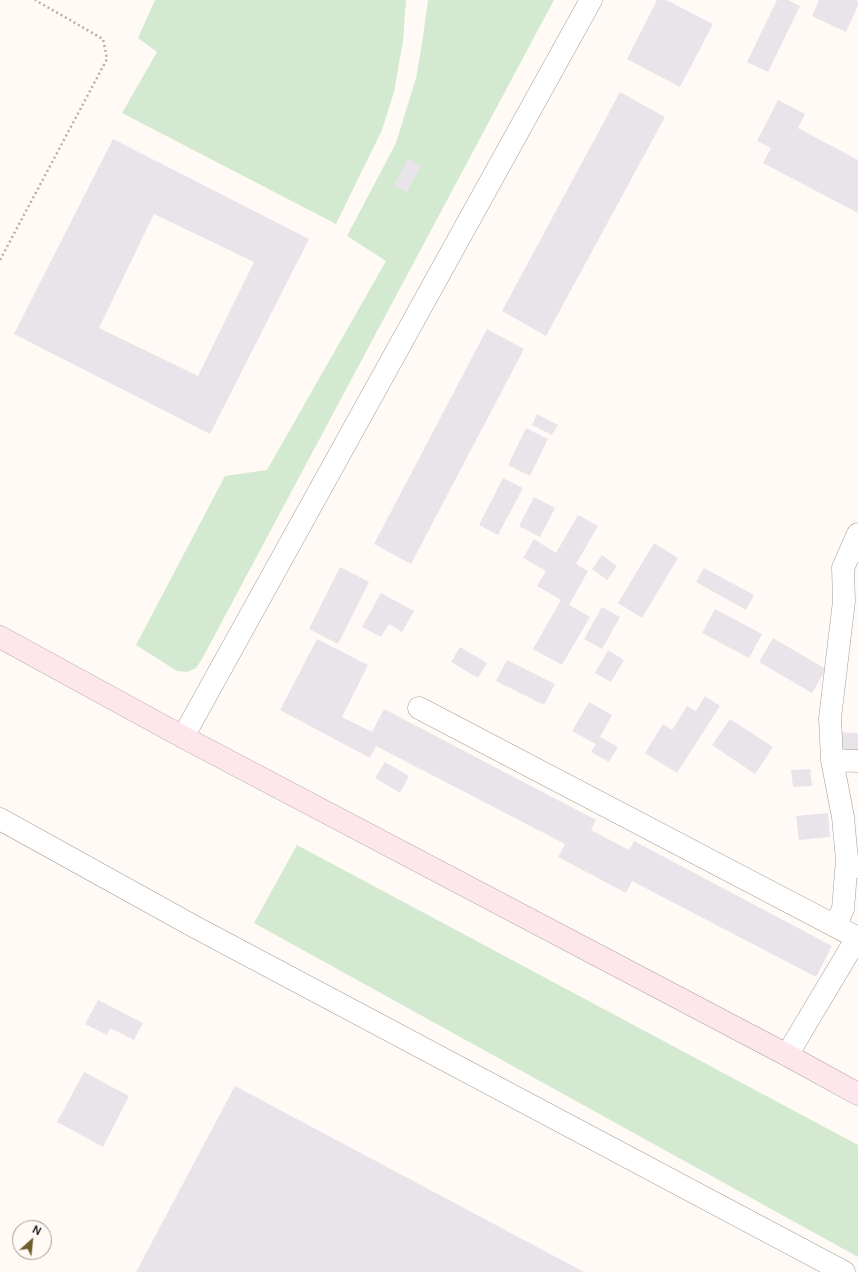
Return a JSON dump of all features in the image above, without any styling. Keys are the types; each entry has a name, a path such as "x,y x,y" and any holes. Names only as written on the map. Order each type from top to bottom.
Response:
{"main road":[{"path":"0,637 183,737 787,1055 858,1094"}],"street":[{"path":"183,737 591,0"},
{"path":"836,926 843,909 852,864 832,760 830,718 851,601 844,568 858,534"},
{"path":"419,708 858,938 787,1055"},
{"path":"832,760 858,761"},
{"path":"0,820 195,927 844,1272"}],"path":[{"path":"0,260 106,59 103,39 35,0"}],"green space":[{"path":"155,0 406,0 403,41 394,92 382,130 336,224 122,113 157,52 138,38"},
{"path":"428,0 554,0 202,659 196,668 187,672 177,671 136,645 225,476 267,470 386,261 347,236 396,143 416,78"},
{"path":"297,845 858,1145 858,1257 254,923"}],"building":[{"path":"657,0 666,0 713,24 680,87 627,59"},
{"path":"777,0 788,0 800,6 768,72 747,62"},
{"path":"819,0 858,1 858,5 846,32 812,16"},
{"path":"620,92 665,117 546,336 502,311"},
{"path":"778,100 805,114 798,128 858,160 858,213 763,163 771,148 757,141"},
{"path":"113,139 309,239 210,434 14,334","holes":["154,214 254,262 198,376 99,328"]},
{"path":"408,159 421,166 407,192 394,185"},
{"path":"487,329 524,349 411,564 374,544"},
{"path":"537,414 558,425 552,435 532,425"},
{"path":"526,428 548,439 530,476 508,465"},
{"path":"503,478 523,488 498,535 479,525"},
{"path":"534,497 555,508 540,537 519,526"},
{"path":"578,515 598,526 576,564 588,571 569,605 590,617 562,665 533,649 561,600 537,586 546,571 523,558 534,539 556,553"},
{"path":"654,543 678,558 642,618 618,603"},
{"path":"602,555 617,566 607,580 592,569"},
{"path":"340,567 369,582 338,644 309,629"},
{"path":"704,568 754,595 746,610 696,582"},
{"path":"381,593 414,611 402,632 389,624 381,637 362,627"},
{"path":"602,607 620,617 602,649 584,639"},
{"path":"715,609 762,634 749,658 702,633"},
{"path":"773,638 826,669 812,693 759,662"},
{"path":"317,639 368,665 342,717 372,732 384,709 596,820 591,830 629,850 634,841 832,946 816,977 632,881 626,893 558,857 565,844 376,746 370,758 280,710"},
{"path":"460,647 487,663 478,678 451,662"},
{"path":"608,650 624,660 611,682 595,673"},
{"path":"507,660 555,684 544,705 496,681"},
{"path":"705,696 720,706 677,773 645,753 663,724 672,730 687,706 696,711"},
{"path":"589,702 612,715 600,737 618,747 609,762 591,752 596,744 572,731"},
{"path":"730,719 773,747 755,774 712,745"},
{"path":"839,732 858,733 858,755 838,754"},
{"path":"385,762 409,776 400,793 375,778"},
{"path":"810,769 812,786 793,787 791,770"},
{"path":"828,813 830,837 799,840 796,816"},
{"path":"98,1000 143,1023 134,1040 110,1028 107,1035 85,1024"},
{"path":"84,1072 129,1096 103,1147 57,1122"},
{"path":"235,1086 584,1272 136,1272"}]}
